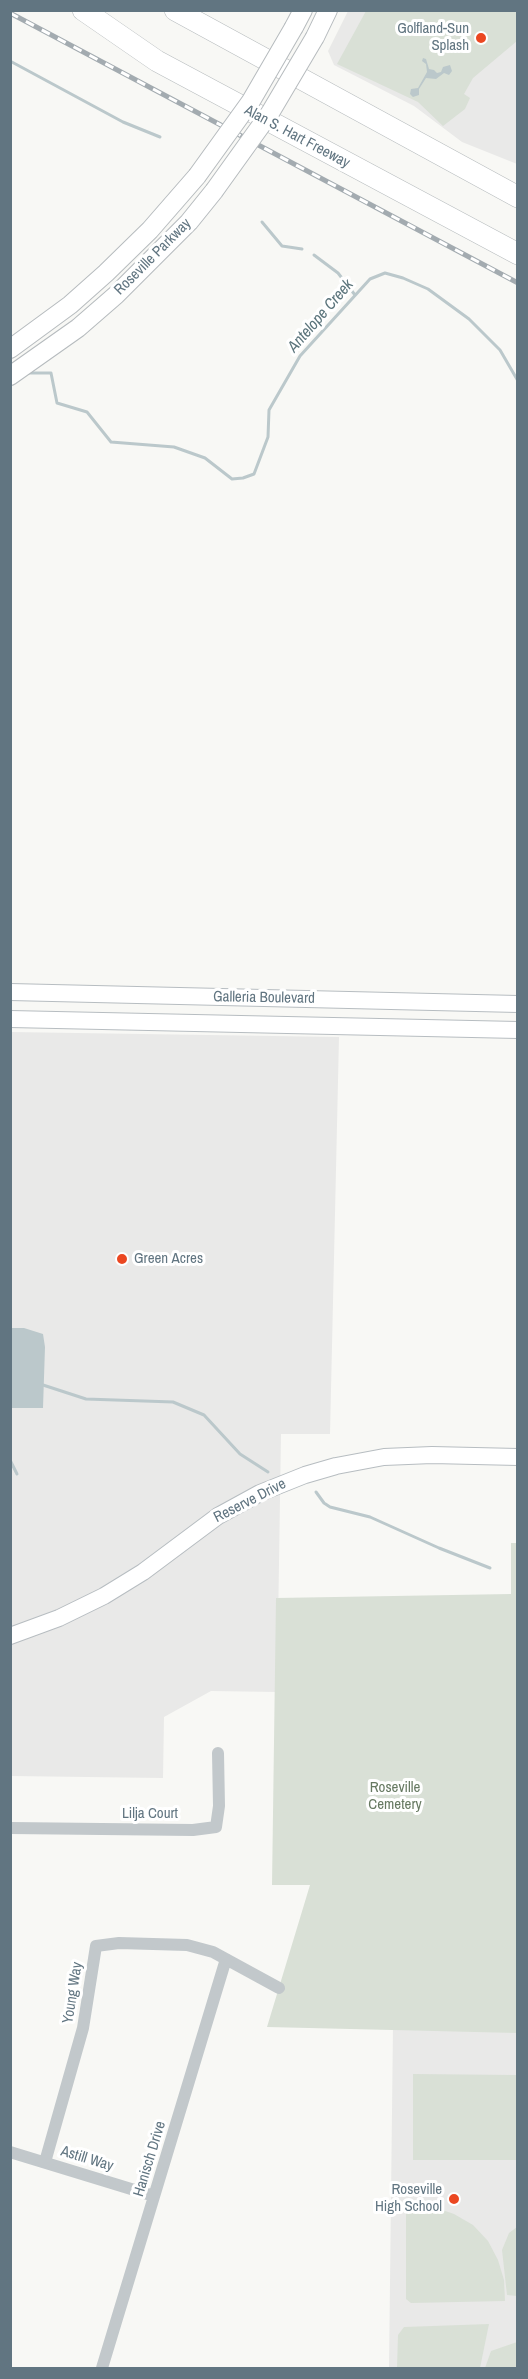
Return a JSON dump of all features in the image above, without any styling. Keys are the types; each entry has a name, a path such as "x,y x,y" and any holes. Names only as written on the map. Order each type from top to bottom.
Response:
{"highway":[{"name":"Alan S. Hart Freeway","path":"83,10 157,61 518,254"},
{"path":"175,10 518,197"}],"main road":[{"name":"Roseville Parkway","path":"10,350 70,305 133,247 197,176 251,101 303,10"},
{"name":"Roseville Parkway","path":"10,376 93,316 145,269 189,222 270,113 315,37 328,10"},
{"name":"Galleria Boulevard","path":"10,992 518,1004"},
{"name":"Galleria Boulevard","path":"10,1019 518,1030"},
{"name":"Reserve Drive","path":"10,1636 59,1618 104,1596 142,1572 218,1516 245,1500 288,1481 336,1466 384,1457 432,1455 518,1457"}],"street":[{"name":"Lilja Court","path":"10,1828 193,1830 216,1827 219,1806 218,1753"},
{"name":"Young Way","path":"45,2162 83,2028 96,1946 119,1943 187,1945 202,1948 279,1988"},
{"name":"Hanisch Drive","path":"102,2368 226,1959"},
{"name":"Astill Way","path":"10,2152 154,2196"}],"shaded area":[{"path":"348,11 517,11 517,164 462,142 414,106 334,65 328,51"},
{"path":"423,58 426,59 429,69 437,73 441,72 443,67 450,65 452,71 449,75 444,73 436,79 426,78 419,89 419,95 413,97 410,94 411,89 418,88 427,72"},
{"path":"11,1032 339,1037 330,1434 281,1434 277,1692 211,1691 164,1717 163,1778 11,1776"},
{"path":"11,1328 24,1328 43,1334 45,1347 43,1408 11,1408"},
{"name":"Roseville High School","path":"393,2026 517,2030 517,2368 389,2368"}],"green space":[{"path":"366,11 517,11 517,41 473,78 464,94 470,98 465,109 443,126 418,102 337,64"},
{"name":"Roseville Cemetery","path":"511,1543 517,1543 517,2033 267,2027 310,1885 272,1885 276,1598 511,1594"},
{"path":"413,2074 517,2075 517,2160 413,2160"},
{"path":"406,2201 454,2214 473,2225 488,2241 498,2260 504,2280 505,2301 411,2303 406,2299"},
{"path":"517,2227 517,2296 507,2295 502,2250 509,2233"},
{"path":"489,2324 480,2368 397,2368 398,2335 404,2327"},
{"path":"517,2342 517,2368 485,2368 491,2351"}],"waterway":[{"path":"10,61 123,122 160,137"},
{"path":"262,222 282,246 302,249"},
{"path":"314,255 338,273 355,295"},
{"name":"Antelope Creek","path":"27,373 51,373 57,403 87,412 111,442 174,447 205,458 232,479 243,478 254,474 268,437 269,410 300,356 370,279 385,273 428,289 469,319 500,350 518,381"},
{"path":"43,1385 86,1399 173,1402 204,1415 240,1454 268,1472"},
{"path":"10,1460 17,1474"},
{"path":"316,1492 330,1507 370,1517 490,1568"}],"railway":[{"path":"10,13 518,283"}],"place":[{"name":"Golfland-Sun Splash","path":"481,38"},
{"name":"Green Acres","path":"122,1259"},
{"name":"Roseville High School","path":"454,2199"}]}
